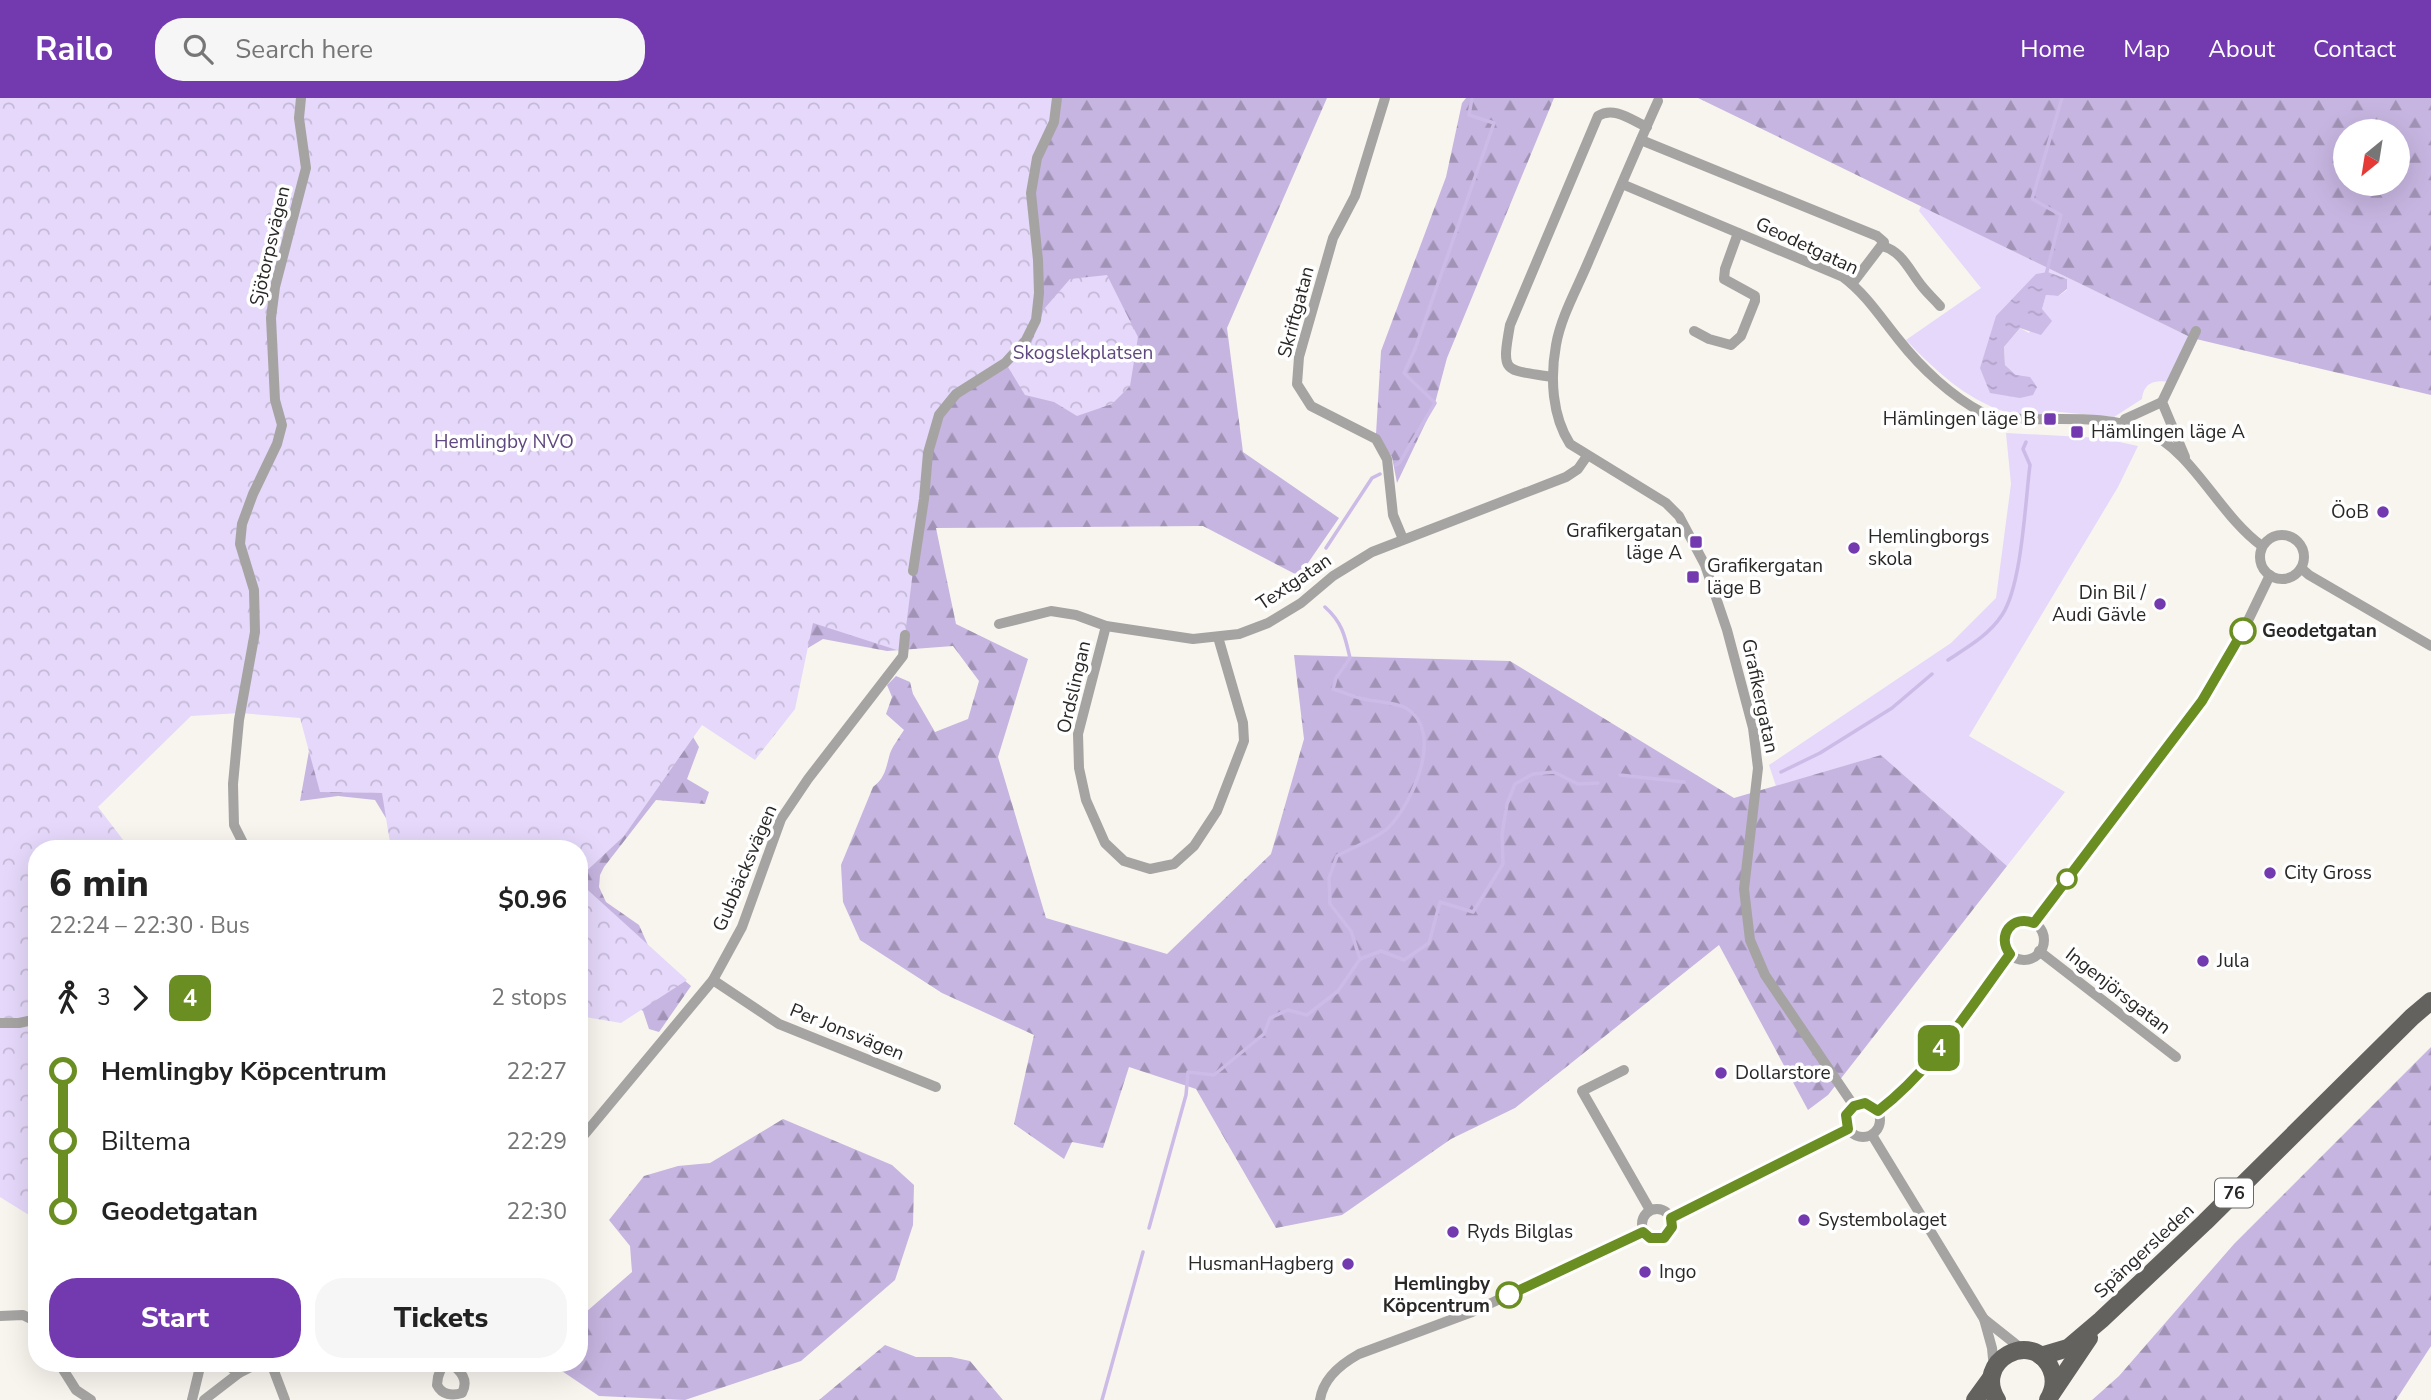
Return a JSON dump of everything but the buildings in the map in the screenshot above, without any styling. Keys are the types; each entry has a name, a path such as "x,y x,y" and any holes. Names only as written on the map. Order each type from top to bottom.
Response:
{"main road":[{"name":"Spängersleden","path":"2050,1397 2053,1373 2041,1356 2067,1348 2101,1320 2431,1000"},
{"name":"Spängersleden","path":"2365,1064 2431,1009"},
{"name":"Spängersleden","path":"2050,1397 2101,1320"},
{"path":"1975,1400 2006,1355 2024,1350 2041,1356"},
{"path":"1992,1373 1992,1387 1997,1400"}],"street":[{"name":"Sjötorpsvägen","path":"242,840 234,825 233,784 239,720 256,632 254,590 240,544 242,524 277,444 282,425 275,400 271,318 275,287 306,168 299,118 301,98"},
{"path":"913,571 928,453 939,415 956,394 1004,363 1026,340 1036,320 1038,260 1031,193 1037,158 1054,122 1057,98"},
{"name":"Skriftgatan","path":"1385,98 1355,196 1333,238 1299,356 1297,384 1311,406 1376,439 1387,459 1393,515 1403,539"},
{"name":"Grafikergatan","path":"1658,102 1560,330 1552,377 1557,415 1561,431 1570,444 1666,503 1679,516 1705,565 1727,630 1753,728 1758,768 1744,889 1750,940 1765,975 1854,1106"},
{"path":"1552,377 1513,369 1506,364 1504,357 1510,325 1598,116 1606,111 1615,112 1647,127"},
{"path":"1641,140 1877,236 1884,242 1882,246 1852,284"},
{"name":"Geodetgatan","path":"1622,184 1843,277 1858,288 1901,343 1935,379 1983,413 2007,418 2106,421 2146,431 2185,460 2227,513 2262,546"},
{"path":"1695,331 1709,339 1731,345 1741,335 1755,296 1724,279 1738,233"},
{"path":"1882,246 1893,249 1903,259 1940,306"},
{"path":"2122,424 2125,419 2162,401 2196,331"},
{"path":"2162,401 2185,460"},
{"name":"Textgatan","path":"999,624 1051,611 1076,615 1106,626 1193,639 1239,634 1268,623 1301,603 1333,576 1362,558 1403,539 1566,477 1578,469 1587,456"},
{"path":"2284,534 2291,536 2305,556 2301,568 2297,574 2284,579 2270,575 2261,565 2262,546 2272,537 2284,534"},
{"path":"2301,568 2431,646"},
{"path":"2034,923 2202,701 2243,631 2270,575"},
{"name":"Ordslingan","path":"1106,626 1078,734 1079,768 1086,800 1105,843 1124,860 1150,869 1174,864 1194,846 1217,811 1244,741 1243,723 1218,637"},
{"name":"Gubbäcksvägen","path":"588,1130 713,980 742,927 781,819 808,779 903,656 905,635"},
{"path":"2021,920 2034,923 2042,933 2039,951 2029,959 2016,958 2010,954 2006,949 2004,937 2010,925 2021,920"},
{"name":"Ingenjörsgatan","path":"2039,951 2176,1057"},
{"path":"1878,1111 1896,1098 1926,1065 2010,954"},
{"name":"Per Jonsvägen","path":"713,980 779,1024 936,1087"},
{"path":"0,1023 28,1020"},
{"path":"1624,1070 1582,1091 1650,1210"},
{"path":"1865,1103 1878,1111 1880,1126 1872,1135 1861,1138 1848,1129 1846,1115 1854,1106 1865,1103"},
{"path":"1671,1218 1848,1129"},
{"path":"1872,1135 1984,1319 1992,1348 1992,1373"},
{"path":"1650,1210 1665,1211 1671,1218 1672,1227 1664,1238 1650,1238 1643,1232 1643,1217 1650,1210"},
{"path":"1320,1400 1326,1381 1359,1354 1472,1312 1643,1232"},
{"path":"0,1316 23,1315 28,1318"},
{"path":"1984,1319 2024,1350"},
{"path":"65,1372 76,1390 91,1400"},
{"path":"192,1400 199,1372"},
{"path":"274,1372 285,1400"},
{"path":"440,1372 438,1385 444,1393 452,1395 462,1393 466,1381 460,1372"},
{"path":"204,1400 239,1373"}],"green space":[{"path":"0,98 1327,98 1227,328 1243,452 1339,518 1299,576 1203,526 936,528 956,624 1028,659 998,757 1046,918 1167,954 1271,854 1304,739 1294,655 1510,661 1734,798 1881,755 2007,866 1828,1095 1808,1110 1719,945 1515,1108 1451,1139 1342,1215 1276,1228 1196,1089 1129,1067 1103,1148 1072,1142 1064,1159 1014,1124 1034,1035 942,993 860,940 843,902 841,865 873,787 886,770 891,750 904,730 886,714 892,697 887,685 896,676 910,682 913,694 935,732 968,719 979,681 953,646 887,651 823,639 808,648 770,615 686,725 699,747 687,779 709,792 705,804 656,800 600,875 599,887 606,902 639,925 651,952 691,986 659,1032 649,1029 643,1011 634,1005 588,903 588,840 398,838 375,800 338,796 300,801 314,723"},
{"name":"Hemlingby NVO","path":"0,98 1057,98 1033,175 1036,320 1015,353 956,394 939,415 913,571 905,635 906,653 813,623 795,709 755,760 702,725 624,836 588,870 588,840 390,840 382,793 320,792 300,718 240,713 191,716 98,807 123,840 28,840 28,1214 0,1197"},
{"path":"1466,98 1554,98 1447,358 1435,403 1397,483 1392,457 1376,434 1381,351 1446,177 1462,103"},
{"path":"1698,98 2431,98 2431,395 2192,338"},
{"path":"1921,206 2192,338 2171,382 2160,381 2148,385 2142,399 2114,417 2049,411 2049,416 2016,414 1991,406 1964,391 1940,373 1906,340 1981,288 1919,211","holes":["2048,272 2067,279 2067,290 2058,296 2046,295 2029,333 2020,328 2004,347 2005,365 2016,375 1980,368"]},
{"name":"Skogslekplatsen","path":"1107,275 1138,337 1130,386 1112,404 1077,416 1054,402 1025,395 1008,367 1031,344 1044,309 1070,279"},
{"path":"2006,433 2101,438 2138,446 2118,487 1969,736 2065,792 2007,866 1881,755 1776,786 1769,765 1951,643 1996,598 2011,484"},
{"path":"588,890 687,980 621,1023 588,1018"},
{"path":"2431,1047 2431,1346 2396,1400 2092,1400 2119,1376 2234,1244"},
{"path":"783,1119 892,1165 914,1185 913,1225 895,1280 801,1361 685,1400 599,1396 563,1372 588,1372 588,1310 632,1272 630,1246 609,1220 644,1176 678,1166 710,1163"},
{"path":"885,1345 916,1357 951,1357 970,1361 1003,1400 819,1400"}],"water":[{"path":"2048,272 2067,279 2067,289 2058,296 2046,295 2042,309 2052,321 2041,335 2020,328 2004,347 2005,365 2016,375 2030,377 2037,387 2033,395 2020,398 1990,393 1980,368 1996,316 2036,274"}],"waterway":[{"path":"1396,465 1435,403 1404,373 1415,349 1494,123 1469,115 1472,98"},
{"path":"2046,275 2061,215 2032,199 2062,98"},
{"path":"1948,660 1991,629 2009,602 2018,564 2030,465 2023,449 2026,442"},
{"path":"1326,548 1372,478 1380,474"},
{"path":"1325,607 1342,630 1350,658 1336,678 1333,689 1360,698 1402,706 1417,719 1423,733 1421,767 1398,816 1378,835 1337,856 1329,878 1330,904 1351,931 1360,959"},
{"path":"1781,772 1820,753 1892,708 1932,674"},
{"path":"1149,1228 1186,1095 1188,1072 1214,1075 1264,1034 1270,1018 1288,1010 1307,1015 1338,991 1360,959 1381,951 1404,960 1429,943 1440,902 1473,912 1503,864 1502,834 1507,804 1515,784 1533,774 1554,772 1578,784 1598,783"},
{"path":"1620,775 1684,782"},
{"path":"1102,1400 1143,1252"}],"bus line":[{"name":"4","path":"1509,1295 1643,1232 1655,1240 1664,1238 1671,1231 1671,1218 1848,1129 1846,1115 1854,1106 1865,1103 1878,1111 1896,1098 1926,1065 2010,954 2004,943 2010,925 2021,920 2034,923 2202,701 2243,631"}],"place":[{"name":"Hämlingen läge B","path":"2050,419"},
{"name":"Hämlingen läge A","path":"2077,432"},
{"name":"ÖoB","path":"2383,512"},
{"name":"Grafikergatan läge A","path":"1696,542"},
{"name":"Hemlingborgs skola","path":"1854,548"},
{"name":"Grafikergatan läge B","path":"1693,577"},
{"name":"Din Bil / Audi Gävle","path":"2160,604"},
{"name":"Geodetgatan","path":"2243,631"},
{"name":"City Gross","path":"2270,873"},
{"name":"Jula","path":"2203,961"},
{"name":"Dollarstore","path":"1721,1073"},
{"name":"Systembolaget","path":"1804,1220"},
{"name":"Ryds Bilglas","path":"1453,1232"},
{"name":"HusmanHagberg","path":"1348,1264"},
{"name":"Ingo","path":"1645,1272"},
{"name":"Hemlingby Köpcentrum","path":"1509,1295"}]}
